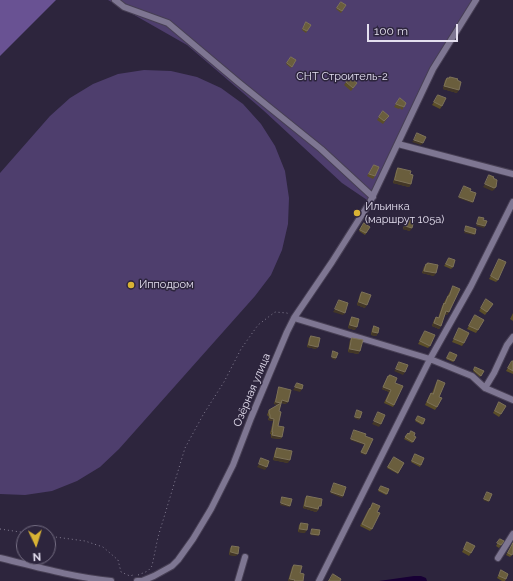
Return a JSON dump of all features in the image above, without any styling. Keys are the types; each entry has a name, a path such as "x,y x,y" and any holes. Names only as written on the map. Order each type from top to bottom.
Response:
{"street":[{"path":"115,0 124,7 168,23 321,150 373,197"},
{"name":"Озёрная улица","path":"137,581 143,581 172,566 197,533 233,465 251,418 294,318 332,262 373,197 433,69 476,0"},
{"path":"398,144 513,174"},
{"path":"319,581 430,359 471,286 513,202"},
{"path":"294,318 430,359 472,376 485,388 513,400"},
{"path":"485,388 507,345 513,337"},
{"path":"498,558 513,534"},
{"path":"238,581 245,557"},
{"path":"0,558 55,572 111,581"}],"path":[{"path":"56,537 85,541 103,547 118,560 121,572 130,576 139,575 148,571 152,566 158,537 185,448 203,415 224,382 241,349 258,325 275,312 287,313 294,318"},
{"path":"0,529 16,531"}],"green space":[{"name":"СНТ Строитель-2","path":"108,0 474,0 432,72 370,202 342,183 263,110 187,45"},
{"name":"Ипподром","path":"144,70 171,71 197,77 221,88 243,104 261,124 275,146 285,171 289,198 288,224 282,250 271,275 255,296 119,449 100,467 77,481 52,491 25,495 0,494 0,173 50,116 70,98 93,84 118,74"}],"shaded area":[{"path":"0,0 56,0 0,56"},
{"path":"421,576 426,578 427,581 379,581"}],"building":[{"path":"341,2 346,5 342,11 337,8"},
{"path":"306,22 311,25 307,31 303,29"},
{"path":"291,57 296,60 292,67 287,63"},
{"path":"350,77 357,83 353,88 346,82"},
{"path":"450,77 458,79 457,80 461,82 459,90 444,86 447,78"},
{"path":"438,95 446,98 442,106 434,102"},
{"path":"400,98 406,103 404,107 396,104"},
{"path":"383,111 389,116 384,121 379,117"},
{"path":"417,133 426,137 423,143 414,140"},
{"path":"374,165 379,167 375,176 369,174"},
{"path":"398,168 411,171 410,174 413,175 411,184 395,180"},
{"path":"489,175 497,180 496,187 494,188 485,184"},
{"path":"464,186 471,189 470,191 476,193 473,202 459,197"},
{"path":"479,217 484,218 483,220 487,221 485,226 477,224"},
{"path":"407,218 414,220 412,228 405,226"},
{"path":"364,223 370,227 366,233 360,230"},
{"path":"466,226 476,229 475,234 465,231"},
{"path":"449,258 455,260 453,267 446,264"},
{"path":"499,259 506,262 498,280 491,276"},
{"path":"426,264 438,265 436,273 424,271"},
{"path":"453,286 460,289 449,312 446,311 441,326 434,323 436,317 439,318 444,303 445,304"},
{"path":"362,292 371,295 367,305 359,302"},
{"path":"486,299 493,304 487,312 481,308"},
{"path":"339,300 348,303 345,313 335,309"},
{"path":"475,315 484,320 478,330 469,326"},
{"path":"352,317 359,319 357,327 350,325"},
{"path":"374,326 379,328 378,333 373,332"},
{"path":"459,328 469,333 464,343 454,339"},
{"path":"425,331 435,335 430,346 420,341"},
{"path":"311,336 320,338 318,347 309,345"},
{"path":"352,338 363,340 360,351 350,349"},
{"path":"333,351 338,353 336,358 332,357"},
{"path":"450,352 457,355 454,361 447,358"},
{"path":"513,361 513,371 508,368"},
{"path":"399,362 408,365 405,372 396,369"},
{"path":"475,367 484,371 481,376 474,370"},
{"path":"390,375 397,378 395,383 403,386 394,405 386,401 391,390 383,387 388,376"},
{"path":"438,380 445,383 439,397 442,398 437,407 427,402 431,393 433,394"},
{"path":"297,383 303,385 302,389 295,387"},
{"path":"279,387 291,390 288,402 282,400 279,411 281,412 278,426 284,427 282,437 272,435 274,419 270,418 269,413 269,410 281,403 276,402"},
{"path":"499,402 506,406 501,414 495,411"},
{"path":"357,410 362,412 360,418 355,417"},
{"path":"378,412 385,415 381,424 374,421"},
{"path":"418,416 425,419 423,424 416,420"},
{"path":"354,430 366,434 365,436 373,439 366,454 361,452 365,444 351,439"},
{"path":"411,431 415,433 414,436 416,437 413,442 405,437"},
{"path":"277,448 292,451 290,460 275,457"},
{"path":"415,454 424,458 421,465 412,461"},
{"path":"394,457 404,463 398,473 388,467"},
{"path":"261,458 269,461 267,467 259,464"},
{"path":"334,483 346,487 343,496 331,492"},
{"path":"381,486 389,489 387,494 379,490"},
{"path":"487,492 492,494 489,501 484,499"},
{"path":"307,496 322,499 321,506 319,506 318,509 305,506"},
{"path":"282,497 292,499 290,506 281,503"},
{"path":"373,503 380,506 377,512 380,513 372,529 362,524"},
{"path":"301,523 308,524 307,530 300,529"},
{"path":"312,529 320,530 319,535 311,534"},
{"path":"500,539 504,541 501,545 497,543"},
{"path":"467,542 475,546 471,553 464,549"},
{"path":"513,543 513,553 512,555 508,553"},
{"path":"232,546 239,547 238,554 231,552"},
{"path":"294,565 302,566 300,573 304,574 303,581 294,581 295,580 290,579"},
{"path":"501,570 508,574 506,579 499,576"},
{"path":"333,574 341,579 340,581 329,581"}],"place":[{"name":"Ильинка (маршрут 105а)","path":"357,213"},
{"name":"Ипподром","path":"131,285"}]}
